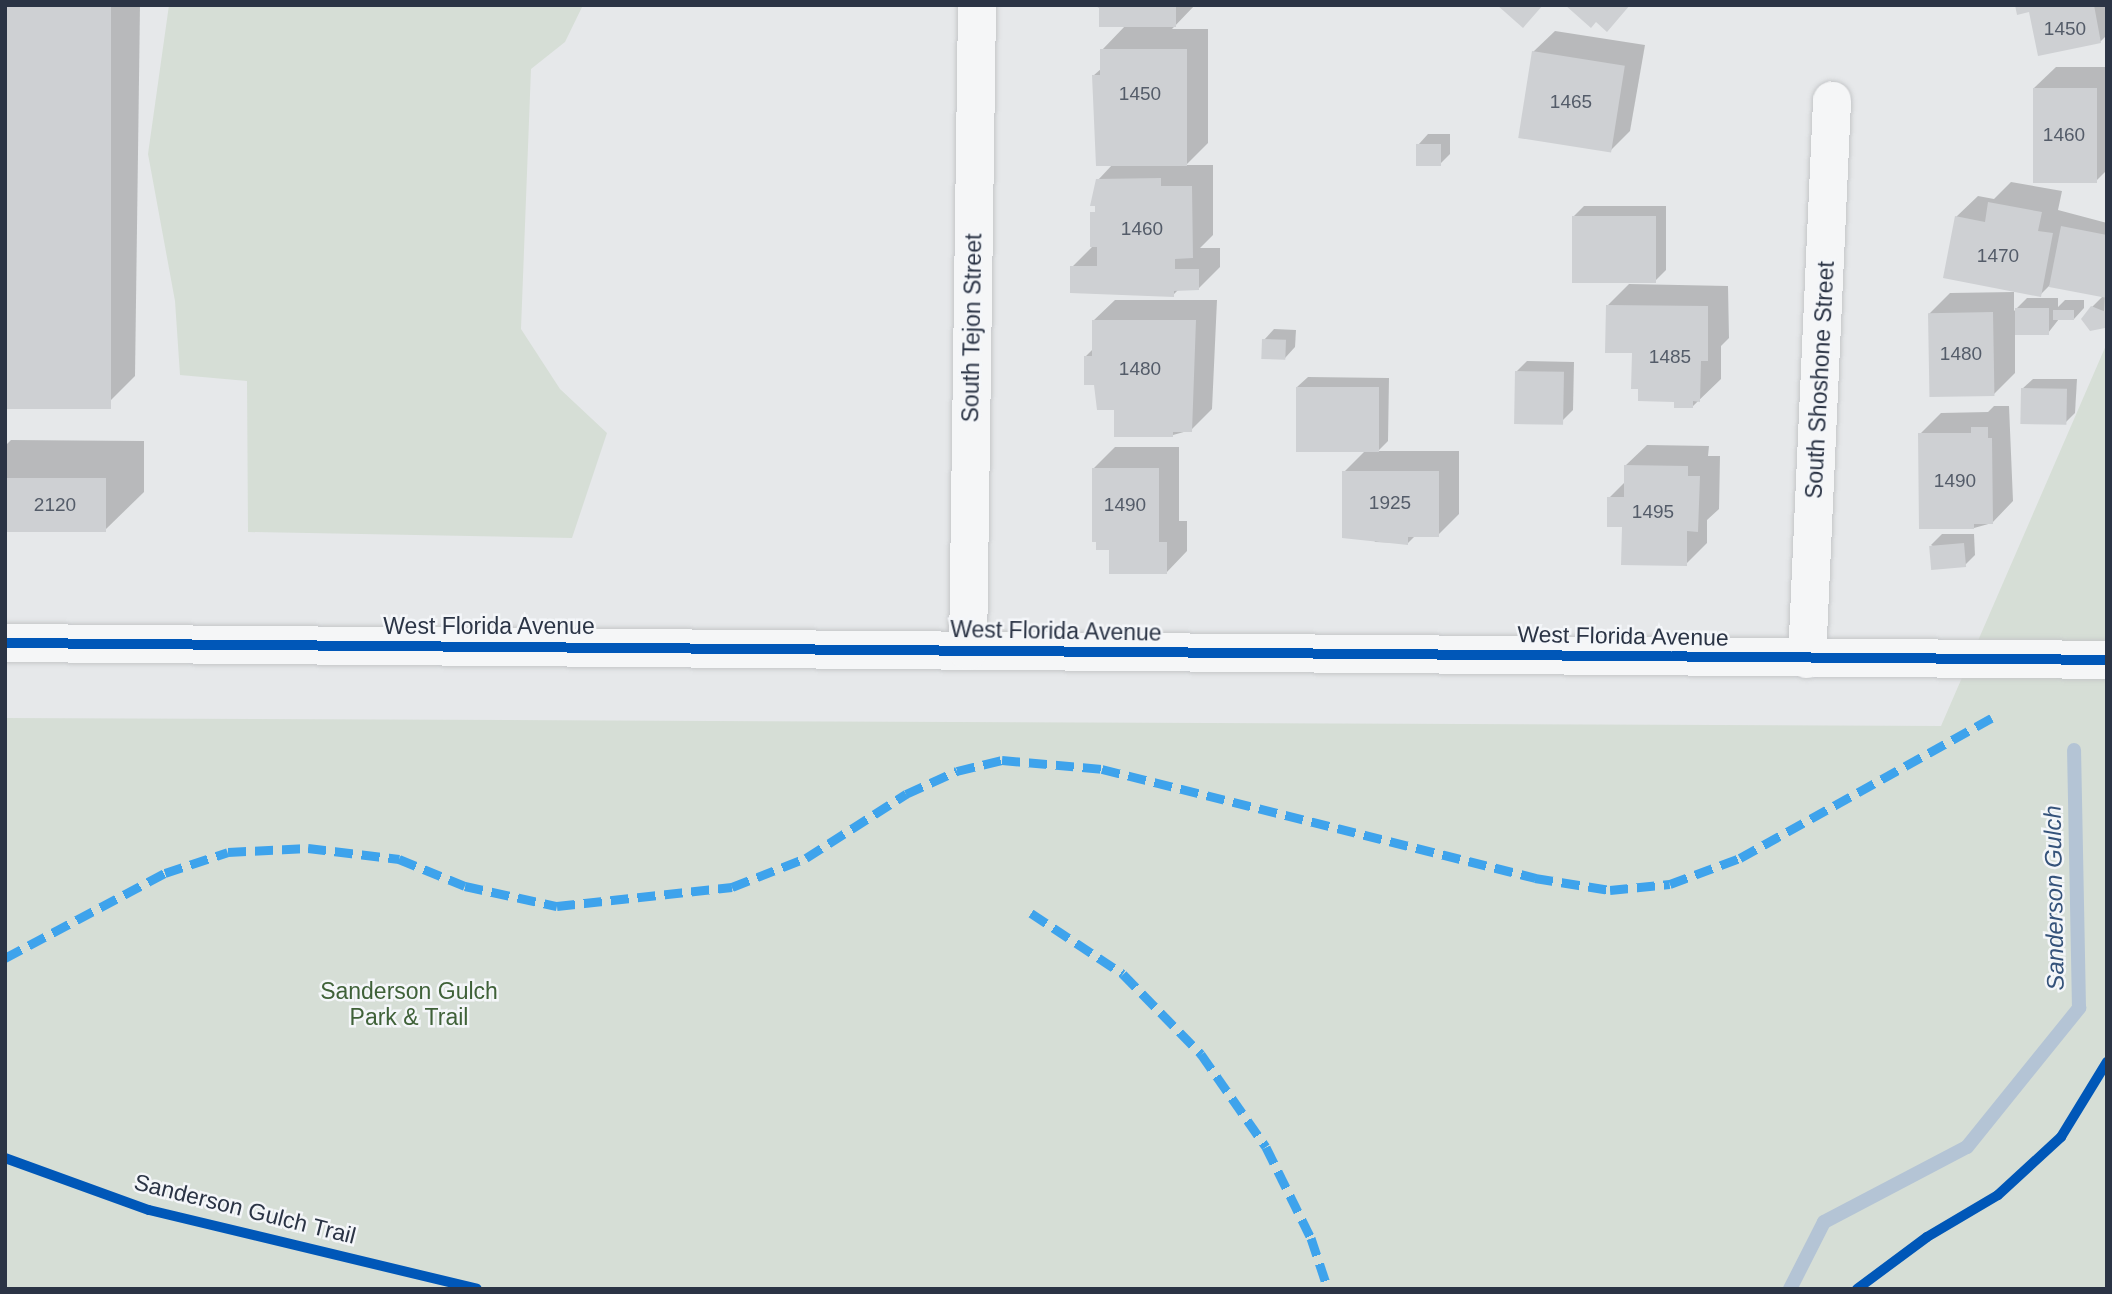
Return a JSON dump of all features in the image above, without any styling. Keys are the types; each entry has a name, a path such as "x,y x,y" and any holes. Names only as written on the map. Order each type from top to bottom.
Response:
{"street":[{"name":"South Tejon Street","path":"968,651 977,5"},
{"name":"South Shoshone Street","path":"1807,659 1832,102"},
{"name":"West Florida Avenue","path":"5,643 2107,660"}],"green space":[{"path":"169,5 583,5 565,42 531,69 521,329 560,389 607,433 572,538 248,532 247,381 180,375 175,301 148,154"},
{"name":"Sanderson Gulch Park & Trail","path":"2107,343 2107,1289 5,1289 5,718 1941,726"}],"building":[{"path":"5,5 111,5 111,409 5,409"},
{"path":"1094,5 1176,5 1176,27 1099,27 1099,8"},
{"path":"1497,5 1543,5 1523,28"},
{"path":"1565,5 1630,5 1607,32 1596,22 1591,28"},
{"path":"2015,5 2094,5 2101,43 2038,56 2029,12 2017,15"},
{"path":"1100,49 1187,49 1187,166 1096,166 1092,75 1100,75"},
{"path":"1532,51 1625,66 1611,153 1518,138"},
{"path":"2033,88 2097,88 2097,183 2033,183"},
{"path":"1416,144 1441,144 1441,166 1416,166"},
{"path":"1161,178 1161,186 1192,186 1193,258 1175,259 1175,269 1199,269 1199,290 1174,291 1174,297 1070,293 1070,266 1097,266 1097,247 1090,247 1090,212 1095,212 1095,206 1090,206 1096,179"},
{"path":"1988,202 2042,212 2038,231 2053,233 2041,297 1943,278 1955,216 1985,222"},
{"path":"1572,216 1656,216 1656,283 1572,283"},
{"path":"2061,226 2107,235 2107,298 2049,287"},
{"path":"1606,305 1708,306 1708,361 1701,361 1700,402 1693,401 1693,408 1674,408 1674,402 1638,401 1638,389 1631,389 1632,353 1605,353"},
{"path":"2091,306 2106,312 2105,328 2090,331 2081,319"},
{"path":"2015,308 2049,308 2049,335 2015,335"},
{"path":"2053,310 2074,310 2074,320 2053,320"},
{"path":"1993,312 1994,396 1929,397 1928,313"},
{"path":"1092,320 1196,320 1192,432 1173,432 1173,437 1114,437 1114,410 1097,410 1094,385 1084,385 1084,356 1092,356"},
{"path":"1262,339 1286,340 1285,360 1261,359"},
{"path":"1515,371 1564,372 1563,425 1514,424"},
{"path":"1296,387 1379,387 1379,452 1296,452"},
{"path":"2021,388 2067,389 2066,425 2020,424"},
{"path":"1971,427 1988,427 1988,438 1992,438 1993,524 1974,524 1974,529 1919,529 1918,433 1971,433"},
{"path":"1624,465 1688,466 1688,476 1700,476 1698,532 1687,531 1687,566 1621,565 1622,527 1607,527 1607,497 1624,497"},
{"path":"1092,468 1159,468 1159,542 1167,542 1167,574 1109,574 1109,550 1096,550 1096,542 1092,542"},
{"path":"1342,471 1439,471 1439,537 1408,537 1408,545 1342,538"},
{"path":"5,478 106,478 106,532 5,532"},
{"path":"1964,543 1966,567 1931,570 1929,546"}],"waterway":[{"name":"Sanderson Gulch","path":"1790,1289 1824,1222 1967,1147 2079,1008 2074,750"}],"marked path":[{"path":"5,958 165,873 228,852 308,848 399,859 465,886 557,906 732,887 806,858 906,794 957,771 1002,760 1102,769 1535,878 1610,890 1670,884 1740,858 1992,718"},
{"path":"1031,913 1123,974 1201,1054 1266,1147 1311,1238 1328,1289"}],"cycle path":[{"path":"5,643 2107,660"},
{"path":"1857,1289 1927,1237 1998,1195 2061,1137 2107,1062"},
{"name":"Sanderson Gulch Trail","path":"5,1158 149,1210 477,1289"}]}
